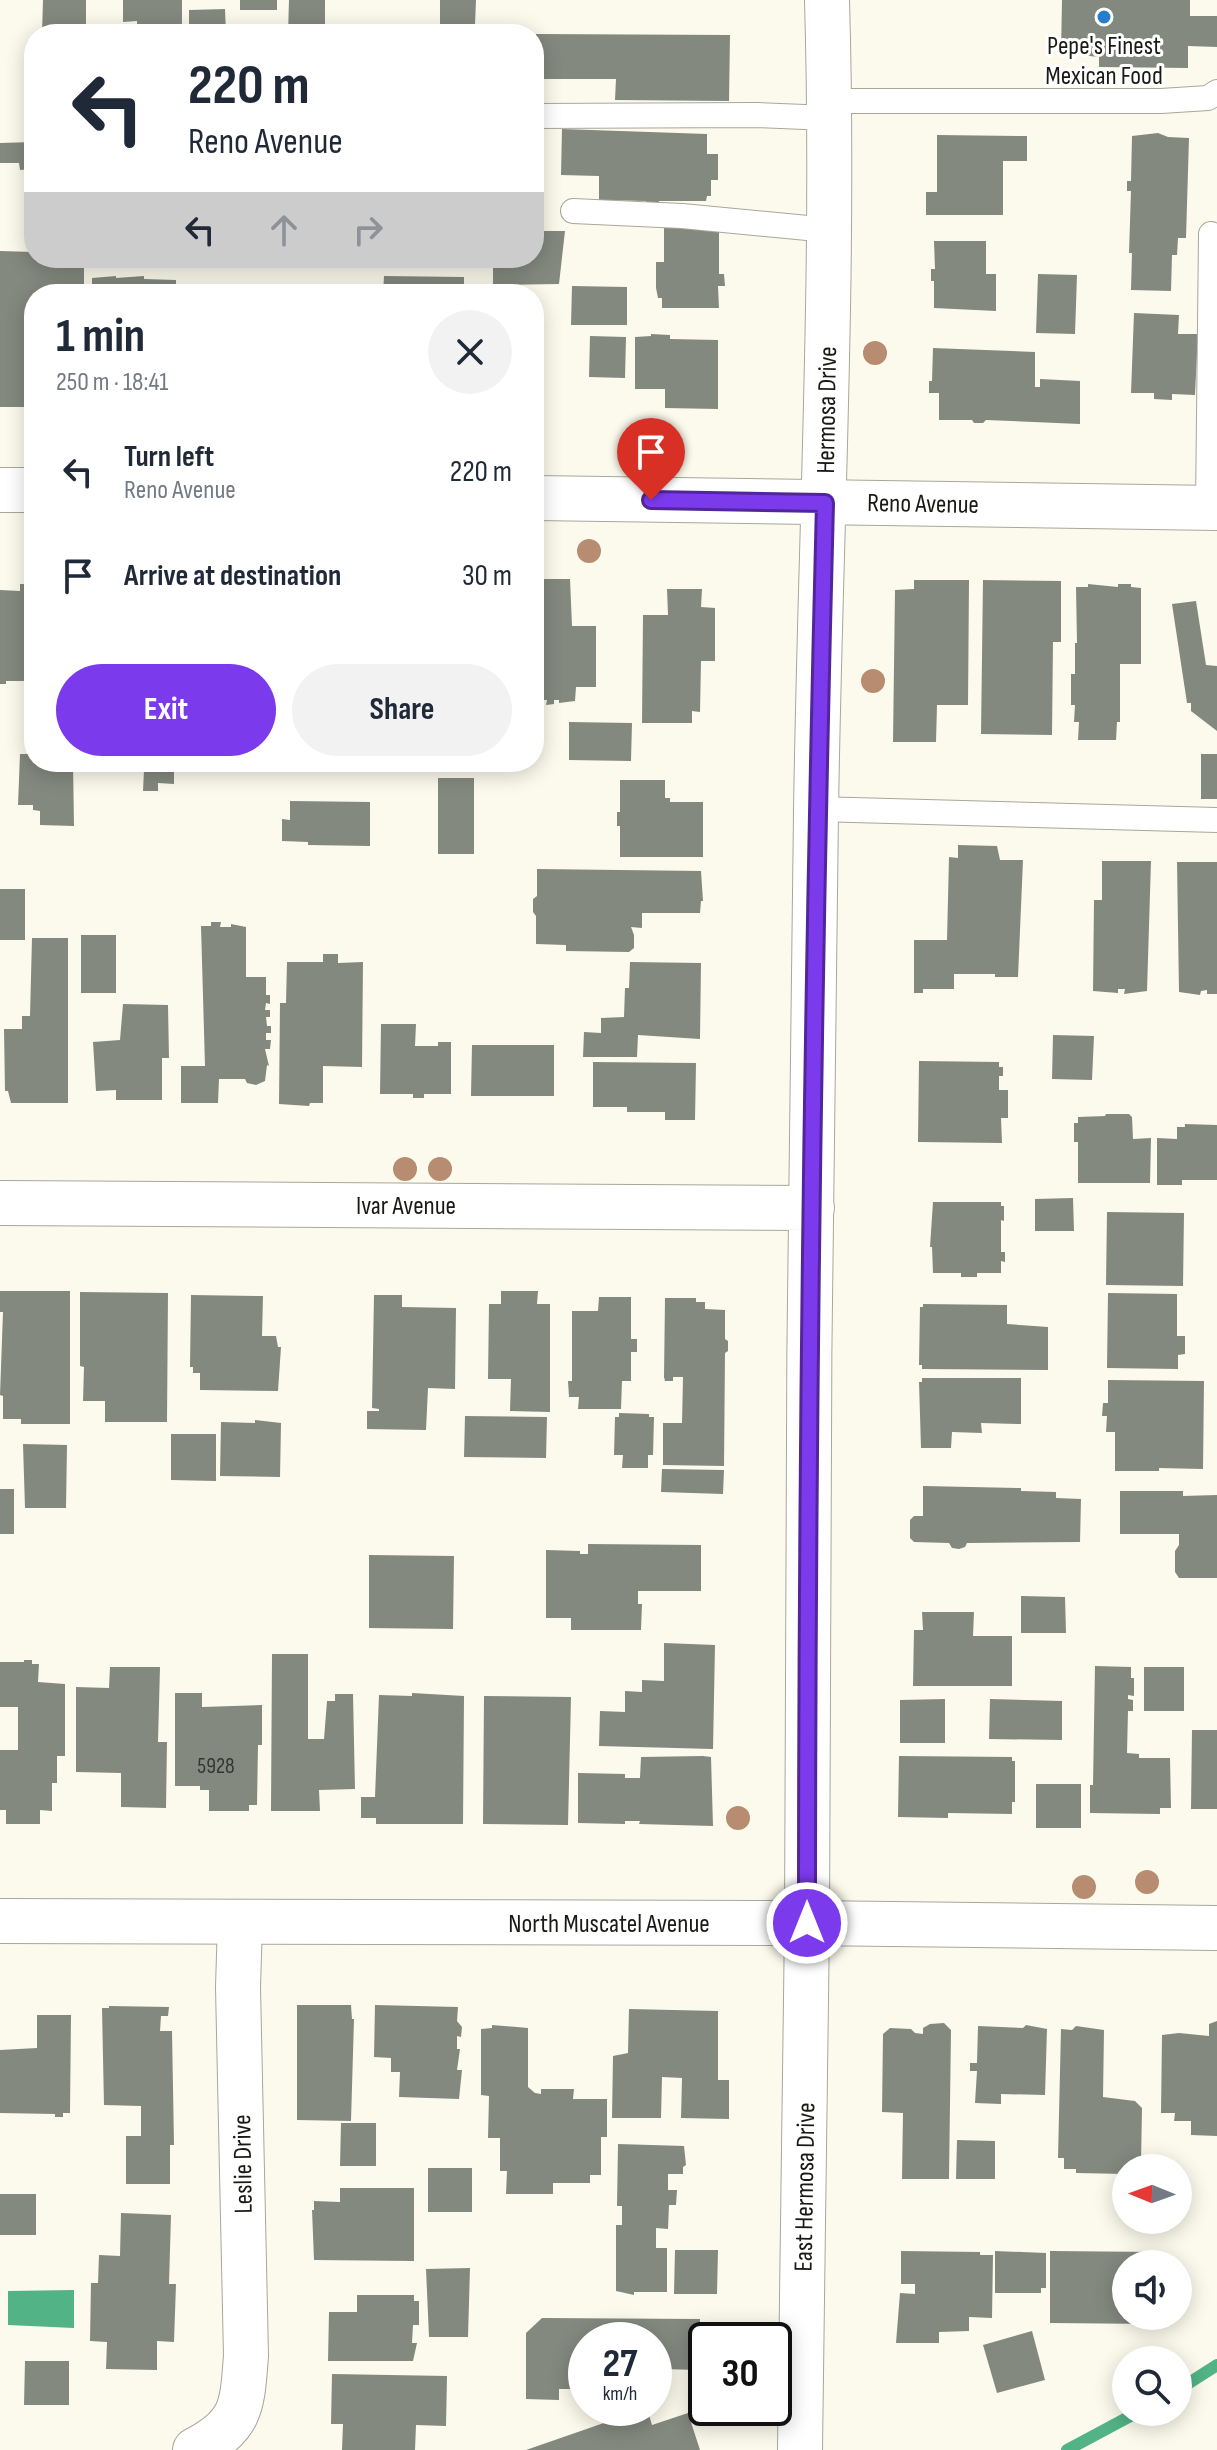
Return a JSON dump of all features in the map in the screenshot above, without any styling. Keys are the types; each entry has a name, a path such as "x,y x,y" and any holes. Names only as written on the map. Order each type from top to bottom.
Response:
{"street":[{"name":"Hermosa Drive","path":"807,1923 807,1570 816,809 825,503 829,110 827,0"},
{"path":"0,490 24,490"},
{"name":"Reno Avenue","path":"544,498 1212,508"},
{"name":"Ivar Avenue","path":"0,1203 812,1208"},
{"name":"North Muscatel Avenue","path":"0,1921 807,1923 1217,1928"},
{"name":"Leslie Drive","path":"195,2450 221,2437 242,2404 246,2356 238,1987 240,1923"},
{"name":"East Hermosa Drive","path":"800,2450 807,1923"}],"lane":[{"path":"544,116 757,115 829,110 1161,101 1208,98 1217,92"},
{"path":"573,211 682,216 828,230"},
{"path":"1211,234 1212,508"},
{"path":"816,809 1217,820"}],"shaded area":[{"path":"74,2290 74,2328 8,2325 8,2291"}],"building":[{"path":"43,0 86,0 86,24 42,24"},
{"path":"123,0 182,0 182,24 123,22"},
{"path":"240,0 277,0 277,10 240,10"},
{"path":"289,0 325,0 325,24 288,24"},
{"path":"440,0 476,0 475,24 440,24"},
{"path":"1062,0 1190,0 1190,16 1217,16 1217,47 1188,46 1188,68 1099,67 1099,57 1061,53"},
{"path":"225,9 226,24 189,24 189,10"},
{"path":"544,34 730,35 729,101 615,100 616,79 544,79"},
{"path":"562,129 707,134 707,154 718,154 718,180 711,180 711,196 707,196 706,201 659,201 659,205 646,204 646,201 599,200 599,176 561,175"},
{"path":"1158,133 1189,138 1186,238 1178,238 1177,255 1172,255 1171,291 1131,290 1131,191 1127,191 1127,181 1131,181 1132,136"},
{"path":"937,135 1027,136 1027,161 1003,161 1003,215 926,215 926,192 937,192"},
{"path":"24,142 24,170 20,170 19,163 0,163 0,143"},
{"path":"719,226 719,274 724,274 725,286 718,286 719,308 662,308 662,298 658,298 656,288 656,262 664,262 664,227"},
{"path":"544,231 565,231 559,284 493,284 493,268 544,268"},
{"path":"934,241 986,241 986,274 996,274 996,311 934,308 931,269 935,269"},
{"path":"0,251 24,252 24,268 84,268 84,284 24,284 24,407 0,407"},
{"path":"1038,274 1077,275 1075,334 1036,333"},
{"path":"144,276 144,279 176,280 176,284 92,284 92,278"},
{"path":"384,276 464,277 464,284 384,284"},
{"path":"572,286 627,287 627,325 571,325"},
{"path":"1134,313 1179,315 1178,334 1198,334 1195,395 1172,394 1172,400 1154,399 1154,393 1131,393"},
{"path":"670,335 670,339 718,340 718,409 665,408 665,389 635,389 635,337"},
{"path":"590,336 626,337 625,378 589,377"},
{"path":"933,348 1035,352 1035,387 1040,387 1040,379 1080,381 1080,424 939,420 939,393 929,393"},
{"path":"544,579 570,579 572,626 596,626 596,687 576,687 575,701 559,703 559,700 554,700 554,704 546,705 547,700 544,700"},
{"path":"914,580 969,580 968,705 937,705 936,742 893,742 895,590 914,589"},
{"path":"983,580 1061,581 1061,642 1053,642 1052,735 981,734"},
{"path":"20,584 24,584 24,681 0,684 0,590 20,591"},
{"path":"1088,584 1118,587 1118,584 1131,584 1131,587 1141,588 1141,664 1120,664 1120,722 1117,722 1116,740 1078,740 1079,722 1074,722 1071,674 1075,674 1077,643 1076,587 1088,587"},
{"path":"667,589 702,589 701,607 715,608 715,661 701,661 700,712 692,711 692,723 642,723 643,615 668,615"},
{"path":"1196,601 1206,665 1217,666 1217,731 1191,711 1191,703 1187,703 1172,604"},
{"path":"569,722 632,723 631,761 569,760"},
{"path":"20,754 24,754 24,772 73,772 74,826 40,825 40,811 33,810 33,805 18,805"},
{"path":"1201,754 1217,754 1217,799 1201,799"},
{"path":"144,772 174,772 174,784 158,783 158,791 143,791"},
{"path":"438,778 474,778 474,854 438,854"},
{"path":"620,780 665,780 665,798 670,798 670,802 703,802 703,857 620,857 617,812 620,812"},
{"path":"290,801 370,802 370,846 308,845 308,842 282,841 282,819 290,820"},
{"path":"958,845 997,846 1000,860 1023,860 1018,977 954,974 954,989 923,989 923,993 914,993 914,940 947,940 949,857 958,858"},
{"path":"1102,861 1151,861 1147,991 1124,994 1125,989 1118,989 1118,993 1093,991 1094,900 1102,900"},
{"path":"1177,862 1217,862 1217,994 1207,994 1207,990 1201,991 1200,995 1179,992"},
{"path":"537,869 701,871 703,901 700,913 642,913 642,928 631,927 634,948 629,952 566,951 566,945 536,944 533,899 537,896"},
{"path":"0,889 25,889 25,940 0,940"},
{"path":"211,922 221,922 220,927 231,927 231,924 246,927 246,977 266,977 266,995 270,995 270,1004 266,1003 265,1010 270,1010 270,1017 266,1017 271,1033 266,1033 266,1040 271,1040 270,1049 265,1049 269,1066 265,1081 256,1085 247,1083 245,1079 219,1079 218,1103 181,1103 181,1066 205,1066 201,926 211,926"},
{"path":"81,935 116,935 116,993 81,993"},
{"path":"32,938 68,938 68,1103 11,1103 8,1091 5,1091 4,1029 22,1029 22,1016 30,1016"},
{"path":"323,954 338,954 338,963 363,962 362,1067 323,1066 323,1103 310,1103 309,1106 279,1104 280,1003 286,1003 287,962 323,962"},
{"path":"630,962 701,963 700,1039 638,1035 637,1057 583,1057 584,1032 601,1033 601,1018 624,1017"},
{"path":"123,1004 168,1005 169,1058 162,1058 162,1100 116,1100 116,1090 96,1091 93,1042 120,1040"},
{"path":"381,1024 416,1024 415,1046 438,1046 438,1042 451,1042 451,1094 424,1094 424,1098 413,1098 413,1094 380,1094"},
{"path":"1053,1035 1094,1036 1092,1080 1052,1079"},
{"path":"472,1045 554,1045 554,1096 471,1096"},
{"path":"919,1061 999,1062 999,1067 1003,1067 1003,1076 999,1076 999,1090 1008,1090 1008,1118 1001,1118 1002,1143 918,1142"},
{"path":"593,1062 696,1063 695,1120 665,1120 665,1112 627,1112 627,1107 593,1107"},
{"path":"1129,1114 1132,1117 1133,1139 1151,1138 1150,1183 1078,1183 1078,1142 1074,1142 1074,1123 1078,1123 1078,1117"},
{"path":"1185,1124 1217,1125 1217,1180 1182,1180 1182,1185 1157,1185 1157,1138 1177,1139 1177,1127 1185,1127"},
{"path":"1073,1198 1074,1231 1035,1231 1035,1199"},
{"path":"933,1202 1001,1202 1004,1221 1001,1220 1001,1252 1005,1252 1005,1262 1001,1261 1001,1273 961,1277 961,1273 933,1273 930,1247"},
{"path":"1107,1212 1184,1213 1183,1286 1106,1285"},
{"path":"0,1291 70,1291 70,1424 21,1424 21,1419 3,1419 3,1396 0,1395 3,1312 0,1312"},
{"path":"501,1291 538,1291 537,1304 550,1304 550,1412 510,1411 511,1379 488,1379 489,1304 501,1304"},
{"path":"80,1292 168,1293 167,1422 105,1422 105,1401 83,1401"},
{"path":"1108,1293 1177,1294 1177,1336 1185,1336 1185,1354 1178,1355 1178,1369 1107,1368"},
{"path":"191,1295 263,1296 262,1336 276,1336 278,1347 281,1347 278,1391 200,1390 200,1373 193,1373 193,1367 190,1367"},
{"path":"374,1295 402,1295 402,1307 456,1308 455,1389 428,1388 426,1430 367,1429 367,1411 379,1411 372,1408"},
{"path":"599,1297 631,1297 631,1339 637,1339 637,1352 631,1352 631,1381 622,1381 621,1409 578,1409 579,1397 569,1397 568,1381 572,1381 572,1311 598,1311"},
{"path":"665,1298 696,1298 696,1302 705,1302 705,1309 725,1310 728,1351 725,1353 724,1466 663,1465 663,1423 682,1423 683,1377 665,1381 664,1377"},
{"path":"923,1304 1007,1305 1007,1324 1048,1327 1048,1370 922,1369 919,1365 920,1307"},
{"path":"922,1378 1021,1378 1021,1424 981,1423 982,1433 952,1432 951,1448 921,1448 919,1382"},
{"path":"1108,1380 1204,1381 1203,1469 1115,1471 1115,1432 1106,1432 1107,1416 1102,1416 1103,1403 1108,1403"},
{"path":"619,1413 649,1414 649,1417 654,1417 653,1455 648,1455 648,1468 622,1468 623,1455 614,1455 615,1417 619,1417"},
{"path":"465,1416 547,1417 546,1458 464,1457"},
{"path":"255,1420 281,1423 280,1477 220,1476 221,1422 255,1423"},
{"path":"171,1434 216,1434 216,1481 171,1480"},
{"path":"23,1444 67,1445 66,1508 25,1508"},
{"path":"662,1469 724,1470 723,1494 661,1492"},
{"path":"923,1486 1021,1488 1021,1491 1056,1492 1056,1498 1081,1499 1080,1542 967,1543 959,1549 952,1548 949,1543 914,1542 910,1538 910,1520 914,1516 923,1516"},
{"path":"0,1489 14,1489 14,1534 0,1534"},
{"path":"1120,1491 1183,1491 1183,1496 1217,1495 1217,1578 1179,1578 1175,1572 1175,1551 1179,1545 1179,1534 1120,1534"},
{"path":"588,1544 701,1545 701,1591 638,1591 638,1604 642,1604 641,1630 571,1630 571,1618 546,1618 546,1550 588,1554"},
{"path":"369,1555 454,1556 453,1629 369,1628"},
{"path":"1021,1596 1065,1597 1066,1633 1021,1633"},
{"path":"922,1612 974,1612 973,1636 1012,1636 1012,1686 913,1686 914,1630 923,1630"},
{"path":"664,1643 715,1645 713,1749 599,1746 600,1711 625,1712 625,1691 642,1692 642,1680 664,1681"},
{"path":"272,1654 308,1654 308,1739 324,1739 327,1701 335,1701 335,1694 353,1694 355,1789 319,1790 320,1811 271,1811"},
{"path":"24,1660 39,1664 38,1682 65,1684 65,1756 57,1756 57,1783 52,1783 52,1811 40,1810 40,1824 6,1824 6,1810 0,1810 0,1750 18,1750 18,1707 0,1707 0,1662"},
{"path":"1095,1666 1131,1667 1134,1696 1128,1695 1128,1699 1133,1700 1133,1711 1128,1711 1127,1753 1139,1754 1139,1758 1170,1758 1171,1808 1160,1808 1160,1814 1090,1813"},
{"path":"110,1667 160,1667 158,1742 167,1742 166,1808 121,1807 121,1773 76,1772 76,1687 109,1688"},
{"path":"1144,1667 1184,1667 1184,1711 1144,1711"},
{"path":"175,1693 202,1693 202,1707 262,1705 257,1805 249,1805 249,1811 209,1811 209,1790 200,1790 200,1786 175,1786"},
{"path":"412,1693 464,1696 463,1824 376,1824 376,1818 361,1818 361,1797 375,1797 379,1695 412,1696"},
{"path":"484,1696 571,1697 568,1825 483,1824"},
{"path":"945,1699 945,1743 900,1743 900,1700"},
{"path":"990,1699 1062,1701 1062,1740 989,1739"},
{"path":"1192,1730 1217,1730 1217,1809 1191,1809"},
{"path":"899,1756 1012,1757 1015,1761 1015,1802 1012,1802 1012,1814 948,1813 948,1818 898,1817"},
{"path":"641,1757 711,1757 713,1826 639,1824 640,1821 625,1821 625,1824 578,1823 578,1773 625,1774 625,1778 640,1778"},
{"path":"1036,1784 1081,1784 1081,1828 1036,1828"},
{"path":"297,2005 351,2005 354,2019 351,2121 297,2120"},
{"path":"375,2005 458,2007 457,2021 462,2027 461,2037 457,2036 457,2049 460,2049 457,2070 462,2070 459,2099 399,2097 400,2072 391,2072 391,2058 374,2057"},
{"path":"169,2007 168,2016 161,2016 160,2031 172,2031 174,2145 170,2145 170,2184 126,2184 126,2136 141,2136 141,2106 104,2105 102,2008"},
{"path":"629,2009 718,2011 718,2080 729,2080 729,2119 681,2118 682,2078 662,2077 661,2118 612,2118 613,2056 628,2053"},
{"path":"37,2015 71,2015 70,2113 63,2113 63,2117 55,2117 55,2114 0,2113 0,2050 37,2048"},
{"path":"1217,2021 1217,2136 1191,2135 1191,2121 1174,2121 1175,2113 1161,2113 1162,2035 1209,2036 1209,2024"},
{"path":"944,2023 951,2030 949,2179 902,2179 903,2113 882,2112 883,2034 890,2028 911,2029 923,2034 923,2028 930,2024"},
{"path":"492,2025 528,2028 528,2087 535,2093 541,2094 541,2089 574,2089 573,2099 607,2099 607,2137 601,2137 601,2175 590,2175 590,2183 553,2183 553,2194 506,2194 507,2171 500,2171 500,2138 488,2138 489,2096 481,2095 481,2029 492,2028"},
{"path":"1026,2025 1047,2029 1045,2095 1001,2094 1001,2104 975,2103 977,2071 970,2071 970,2063 977,2063 978,2026 1023,2028"},
{"path":"1076,2026 1104,2030 1103,2097 1135,2101 1142,2108 1141,2154 1112,2154 1112,2174 1076,2173 1076,2169 1064,2169 1064,2158 1058,2158 1061,2029 1072,2030"},
{"path":"341,2123 376,2123 376,2166 340,2166"},
{"path":"957,2140 995,2141 995,2179 956,2179"},
{"path":"618,2144 684,2146 686,2165 683,2174 668,2174 668,2190 677,2190 676,2205 669,2205 668,2229 656,2228 656,2248 667,2248 667,2292 634,2292 634,2295 616,2291 616,2225 622,2225 622,2206 617,2206"},
{"path":"428,2168 472,2168 472,2212 428,2212"},
{"path":"340,2188 414,2188 414,2261 314,2260 314,2201 340,2202"},
{"path":"0,2194 36,2194 36,2235 0,2235"},
{"path":"121,2213 171,2215 169,2284 176,2284 174,2342 157,2341 157,2370 106,2369 107,2342 90,2341 91,2283 98,2283 99,2255 120,2256"},
{"path":"675,2250 718,2250 717,2294 674,2294"},
{"path":"901,2251 980,2252 980,2255 993,2255 992,2318 969,2317 969,2331 939,2332 939,2343 896,2343 900,2293 915,2294 915,2284 901,2284"},
{"path":"995,2251 1046,2253 1046,2288 1041,2288 1041,2293 995,2293"},
{"path":"1050,2251 1112,2252 1112,2324 1050,2323"},
{"path":"470,2268 468,2337 429,2337 426,2269"},
{"path":"357,2295 414,2295 414,2301 419,2301 419,2325 413,2325 412,2343 417,2343 413,2361 328,2361 329,2312 357,2312"},
{"path":"542,2318 700,2319 700,2322 688,2322 688,2370 672,2369 672,2322 568,2322 568,2389 559,2389 559,2400 526,2399 526,2333"},
{"path":"1032,2331 1045,2380 997,2393 983,2345"},
{"path":"25,2361 69,2361 69,2405 24,2405"},
{"path":"332,2374 447,2376 446,2426 416,2425 415,2450 342,2450 343,2424 331,2424"},
{"path":"688,2413 688,2426 692,2426 700,2450 526,2450 595,2426 672,2426 672,2418"}],"waterway":[{"path":"1192,2381 1217,2365"},
{"path":"1067,2450 1112,2426"}],"place":[{"name":"Pepe's Finest Mexican Food","path":"1104,17"}],"route":[{"path":"651,500 825,503 816,809 807,1570 807,1923"}]}
